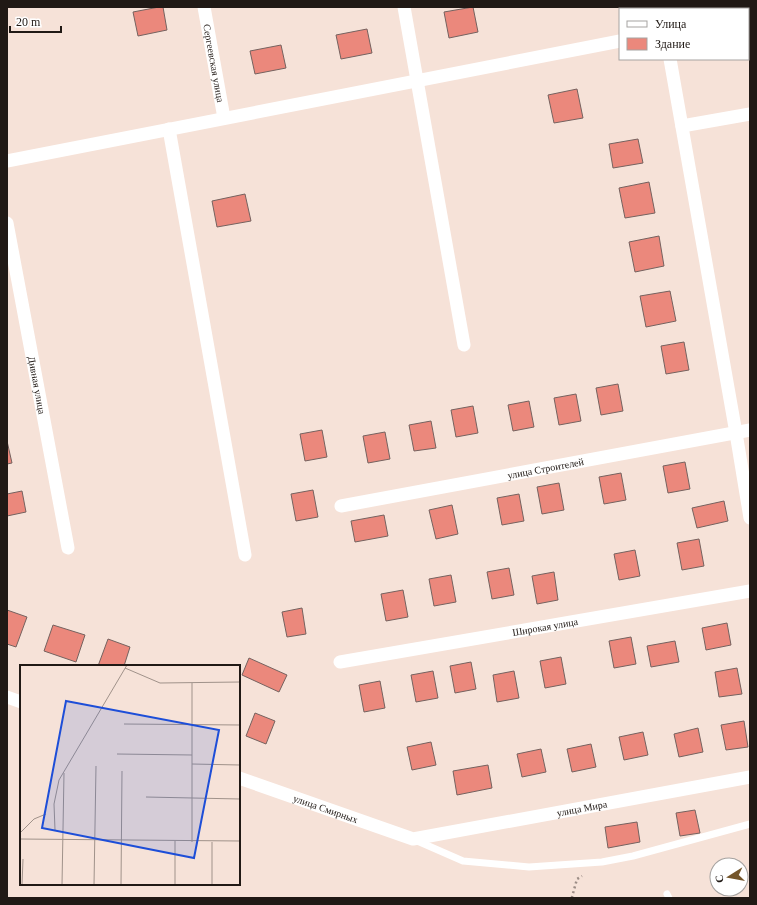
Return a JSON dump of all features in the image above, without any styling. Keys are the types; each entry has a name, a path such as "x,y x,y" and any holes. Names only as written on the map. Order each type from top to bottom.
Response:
{"street":[{"name":"Сергеевская улица","path":"204,7 224,118"},
{"path":"404,7 464,345"},
{"path":"7,161 619,40"},
{"path":"670,60 750,518"},
{"path":"682,126 750,114"},
{"path":"169,129 245,555"},
{"name":"Дивная улица","path":"7,223 68,548"},
{"name":"улица Строителей","path":"341,506 750,430"},
{"name":"Широкая улица","path":"340,662 750,591"},
{"path":"7,697 20,702"},
{"name":"улица Мира","path":"413,839 750,777"},
{"name":"улица Смирных","path":"240,778 413,839"}],"lane":[{"path":"413,839 463,861 529,867 602,862 633,856 750,824"}],"path":[{"path":"572,898 578,879 602,862"}],"building":[{"path":"163,7 167,30 138,36 133,12"},
{"path":"473,7 478,32 449,38 444,12"},
{"path":"367,29 372,53 341,59 336,35"},
{"path":"281,45 286,68 255,74 250,51"},
{"path":"577,89 583,118 554,123 548,95"},
{"path":"638,139 643,163 613,168 609,144"},
{"path":"649,182 655,213 625,218 619,188"},
{"path":"245,194 251,221 217,227 212,201"},
{"path":"659,236 664,266 635,272 629,242"},
{"path":"670,291 676,321 646,327 640,296"},
{"path":"684,342 689,370 666,374 661,346"},
{"path":"618,384 623,411 601,415 596,388"},
{"path":"576,394 581,421 559,425 554,398"},
{"path":"529,401 534,427 513,431 508,405"},
{"path":"473,406 478,433 456,437 451,410"},
{"path":"431,421 436,448 414,451 409,425"},
{"path":"322,430 327,457 305,461 300,434"},
{"path":"385,432 390,459 368,463 363,436"},
{"path":"7,441 12,463 7,464"},
{"path":"685,462 690,489 668,493 663,466"},
{"path":"621,473 626,500 604,504 599,477"},
{"path":"559,483 564,510 542,514 537,487"},
{"path":"313,490 318,517 296,521 291,494"},
{"path":"22,491 26,512 7,516 7,494"},
{"path":"519,494 524,521 502,525 497,498"},
{"path":"724,501 728,521 697,528 692,508"},
{"path":"452,505 458,534 436,539 429,510"},
{"path":"384,515 388,536 355,542 351,521"},
{"path":"699,539 704,566 682,570 677,543"},
{"path":"635,550 640,576 619,580 614,554"},
{"path":"509,568 514,595 492,599 487,572"},
{"path":"554,572 558,600 537,604 532,576"},
{"path":"451,575 456,602 434,606 429,579"},
{"path":"403,590 408,617 386,621 381,594"},
{"path":"302,608 306,634 287,637 282,612"},
{"path":"7,610 27,617 16,647 7,644"},
{"path":"727,623 731,645 706,650 702,628"},
{"path":"53,625 85,635 76,662 44,651"},
{"path":"631,637 636,664 614,668 609,641"},
{"path":"108,639 130,647 124,665 98,665"},
{"path":"675,641 679,662 651,667 647,646"},
{"path":"561,657 566,684 545,688 540,661"},
{"path":"249,658 287,675 279,692 242,675"},
{"path":"471,662 476,689 455,693 450,666"},
{"path":"737,668 742,694 719,697 715,672"},
{"path":"433,671 438,698 416,702 411,675"},
{"path":"514,671 519,698 497,702 493,675"},
{"path":"380,681 385,708 364,712 359,685"},
{"path":"255,713 275,721 266,744 246,736"},
{"path":"744,721 748,747 726,750 721,725"},
{"path":"698,728 703,752 679,757 674,734"},
{"path":"643,732 648,755 624,760 619,737"},
{"path":"431,742 436,765 412,770 407,747"},
{"path":"591,744 596,767 572,772 567,749"},
{"path":"541,749 546,772 522,777 517,754"},
{"path":"488,765 492,788 457,795 453,771"},
{"path":"695,810 700,833 680,836 676,813"},
{"path":"637,822 640,842 608,848 605,827"}]}
